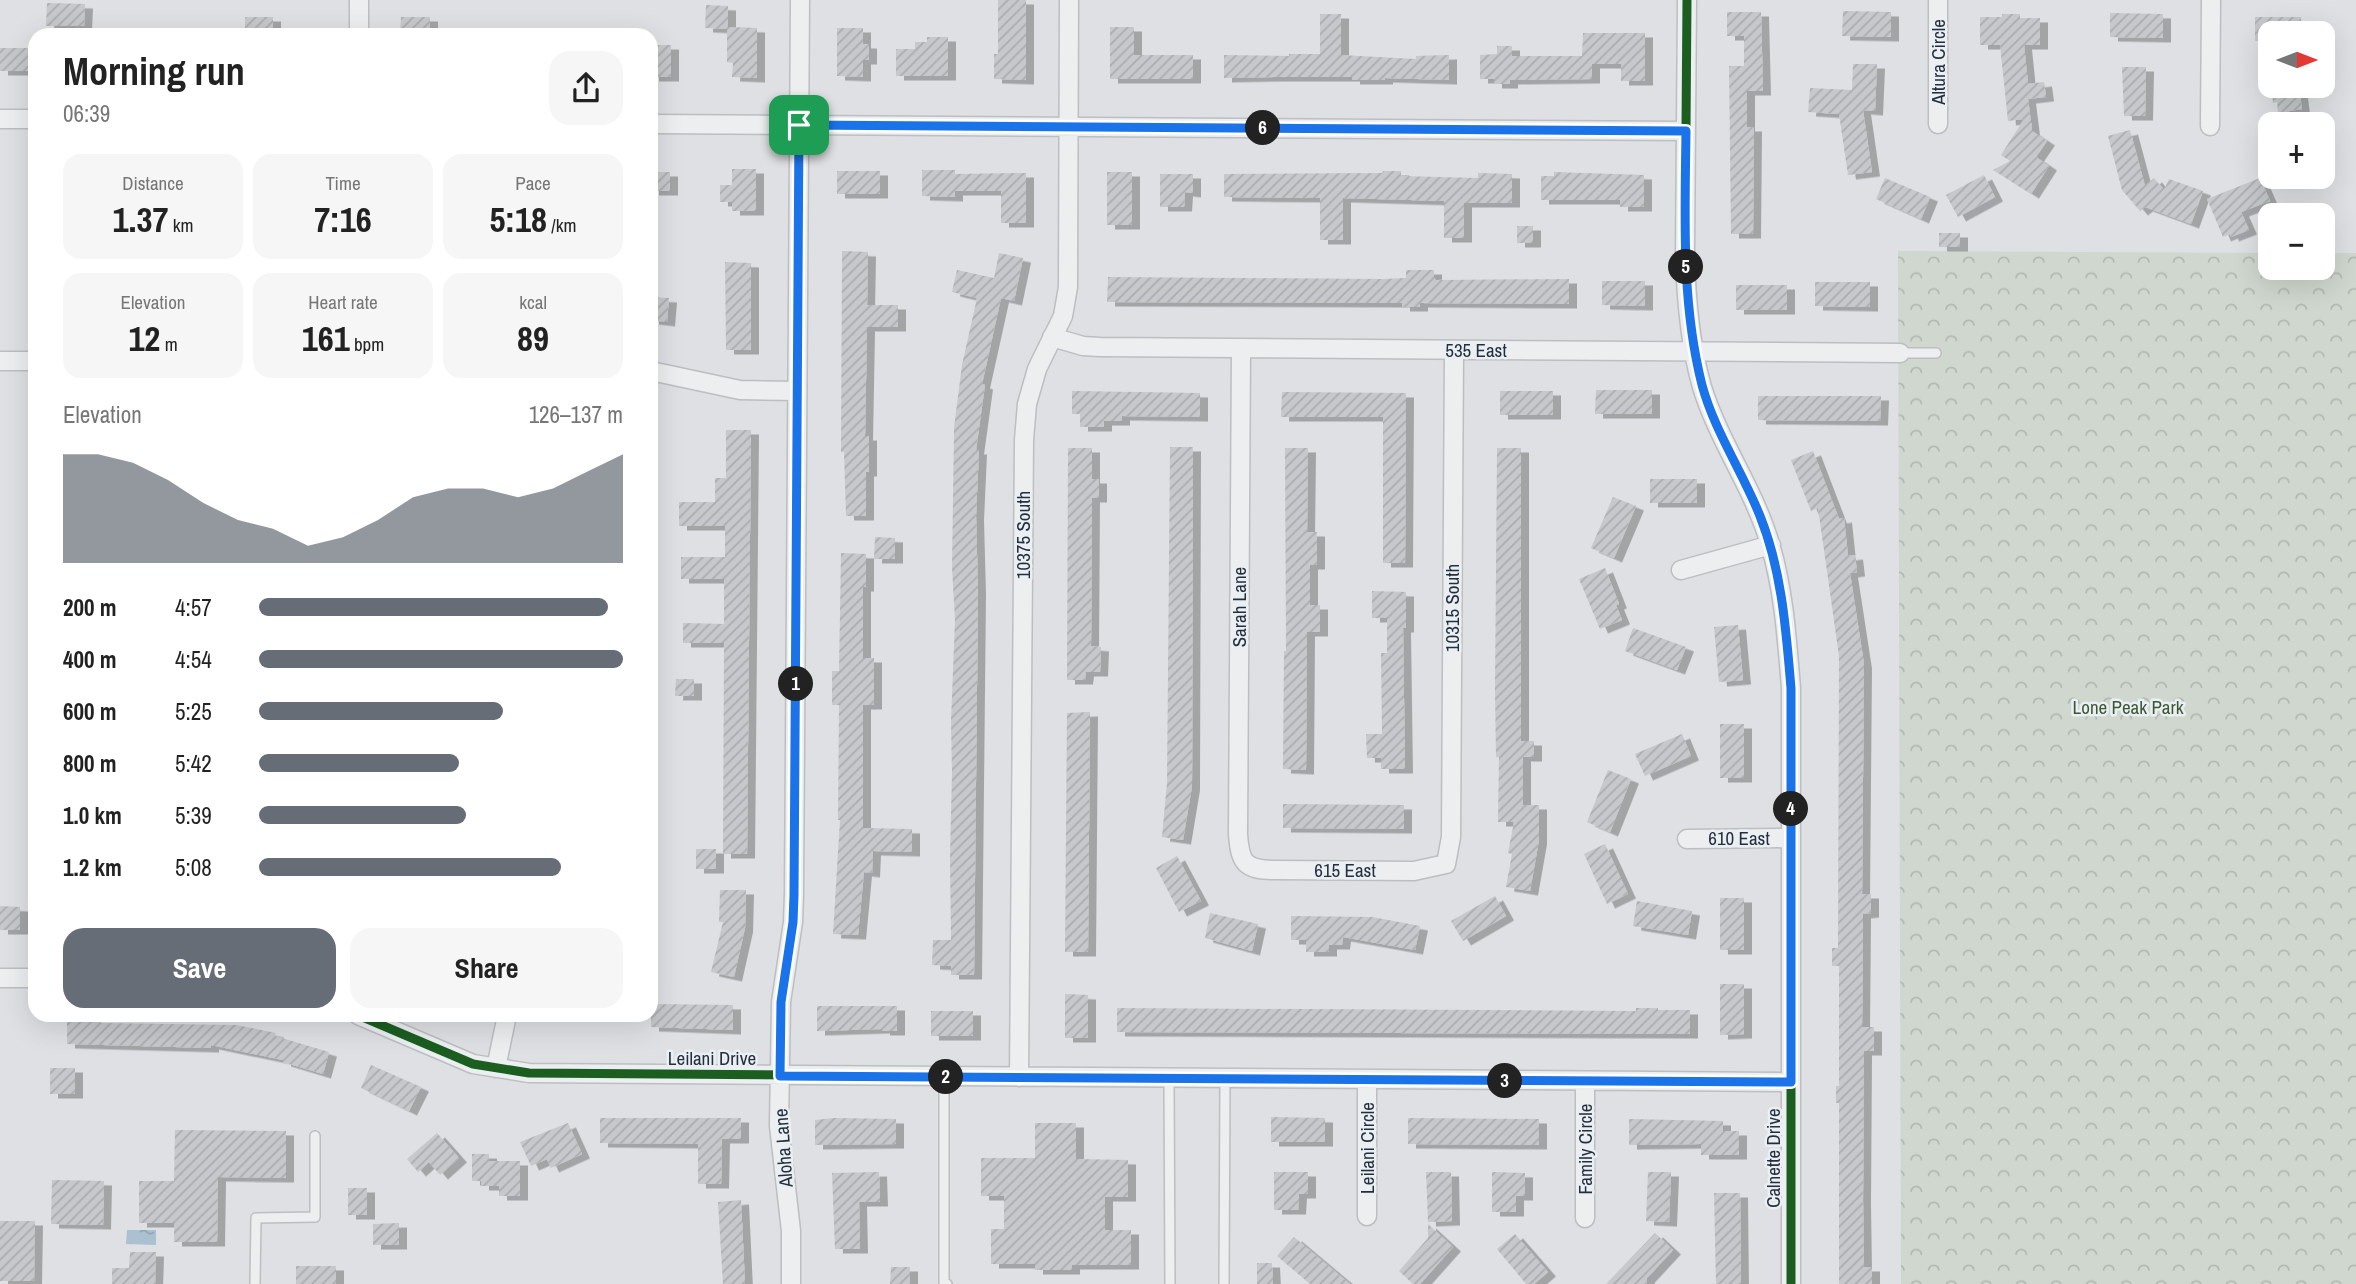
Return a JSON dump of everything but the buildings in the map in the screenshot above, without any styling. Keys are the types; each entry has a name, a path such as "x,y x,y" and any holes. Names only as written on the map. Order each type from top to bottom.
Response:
{"street":[{"path":"359,0 359,28"},
{"name":"10375 South","path":"1019,1077 1024,440 1027,404 1037,369 1063,316 1068,287 1069,0"},
{"name":"Calnette Drive","path":"1687,0 1686,286 1695,352 1703,387 1771,545 1786,626 1791,688 1791,1284"},
{"name":"Altura Circle","path":"1938,0 1938,124"},
{"path":"2210,126 2211,0"},
{"name":"Aloha Lane","path":"791,1284 791,1231 779,1126 781,1002 793,922 794,895 800,2"},
{"path":"0,119 28,119"},
{"path":"658,124 1686,131"},
{"name":"535 East","path":"1052,337 1083,346 1100,347 1900,353"},
{"name":"Sarah Lane","path":"1241,349 1238,834 1245,864"},
{"name":"10315 South","path":"1446,864 1451,837 1454,350"},
{"path":"0,361 28,361"},
{"path":"658,372 740,390 797,391"},
{"path":"1681,570 1771,545"},
{"name":"610 East","path":"1687,839 1791,838"},
{"name":"615 East","path":"1245,864 1265,870 1414,871 1446,864"},
{"path":"0,978 28,978"},
{"name":"Leilani Drive","path":"374,1022 458,1058 529,1073 1791,1082"},
{"path":"496,1068 506,1022"},
{"name":"Leilani Circle","path":"1367,1080 1367,1216"},
{"name":"Family Circle","path":"1585,1081 1585,1218"}],"lane":[{"path":"1900,353 1936,353"},
{"path":"944,1077 944,1282 947,1284"},
{"path":"1169,1078 1170,1284"},
{"path":"1224,1284 1225,1079"},
{"path":"256,1284 256,1218 315,1217 315,1136"}],"green space":[{"name":"Lone Peak Park","path":"1898,251 2258,253 2258,280 2335,280 2335,253 2356,253 2356,1284 1901,1284"}],"water":[{"path":"127,1230 156,1230 156,1245 126,1244"}],"cycle path":[{"path":"1687,0 1685,254 1692,338 1709,407 1755,504 1770,544 1782,598 1791,688 1791,1284"},
{"path":"374,1022 473,1064 529,1073 1791,1082"}],"route":[{"path":"799,125 1686,131 1686,286 1695,352 1703,387 1771,545 1786,626 1791,688 1791,1082 780,1076 783,976 793,922 794,895 799,125"}]}
